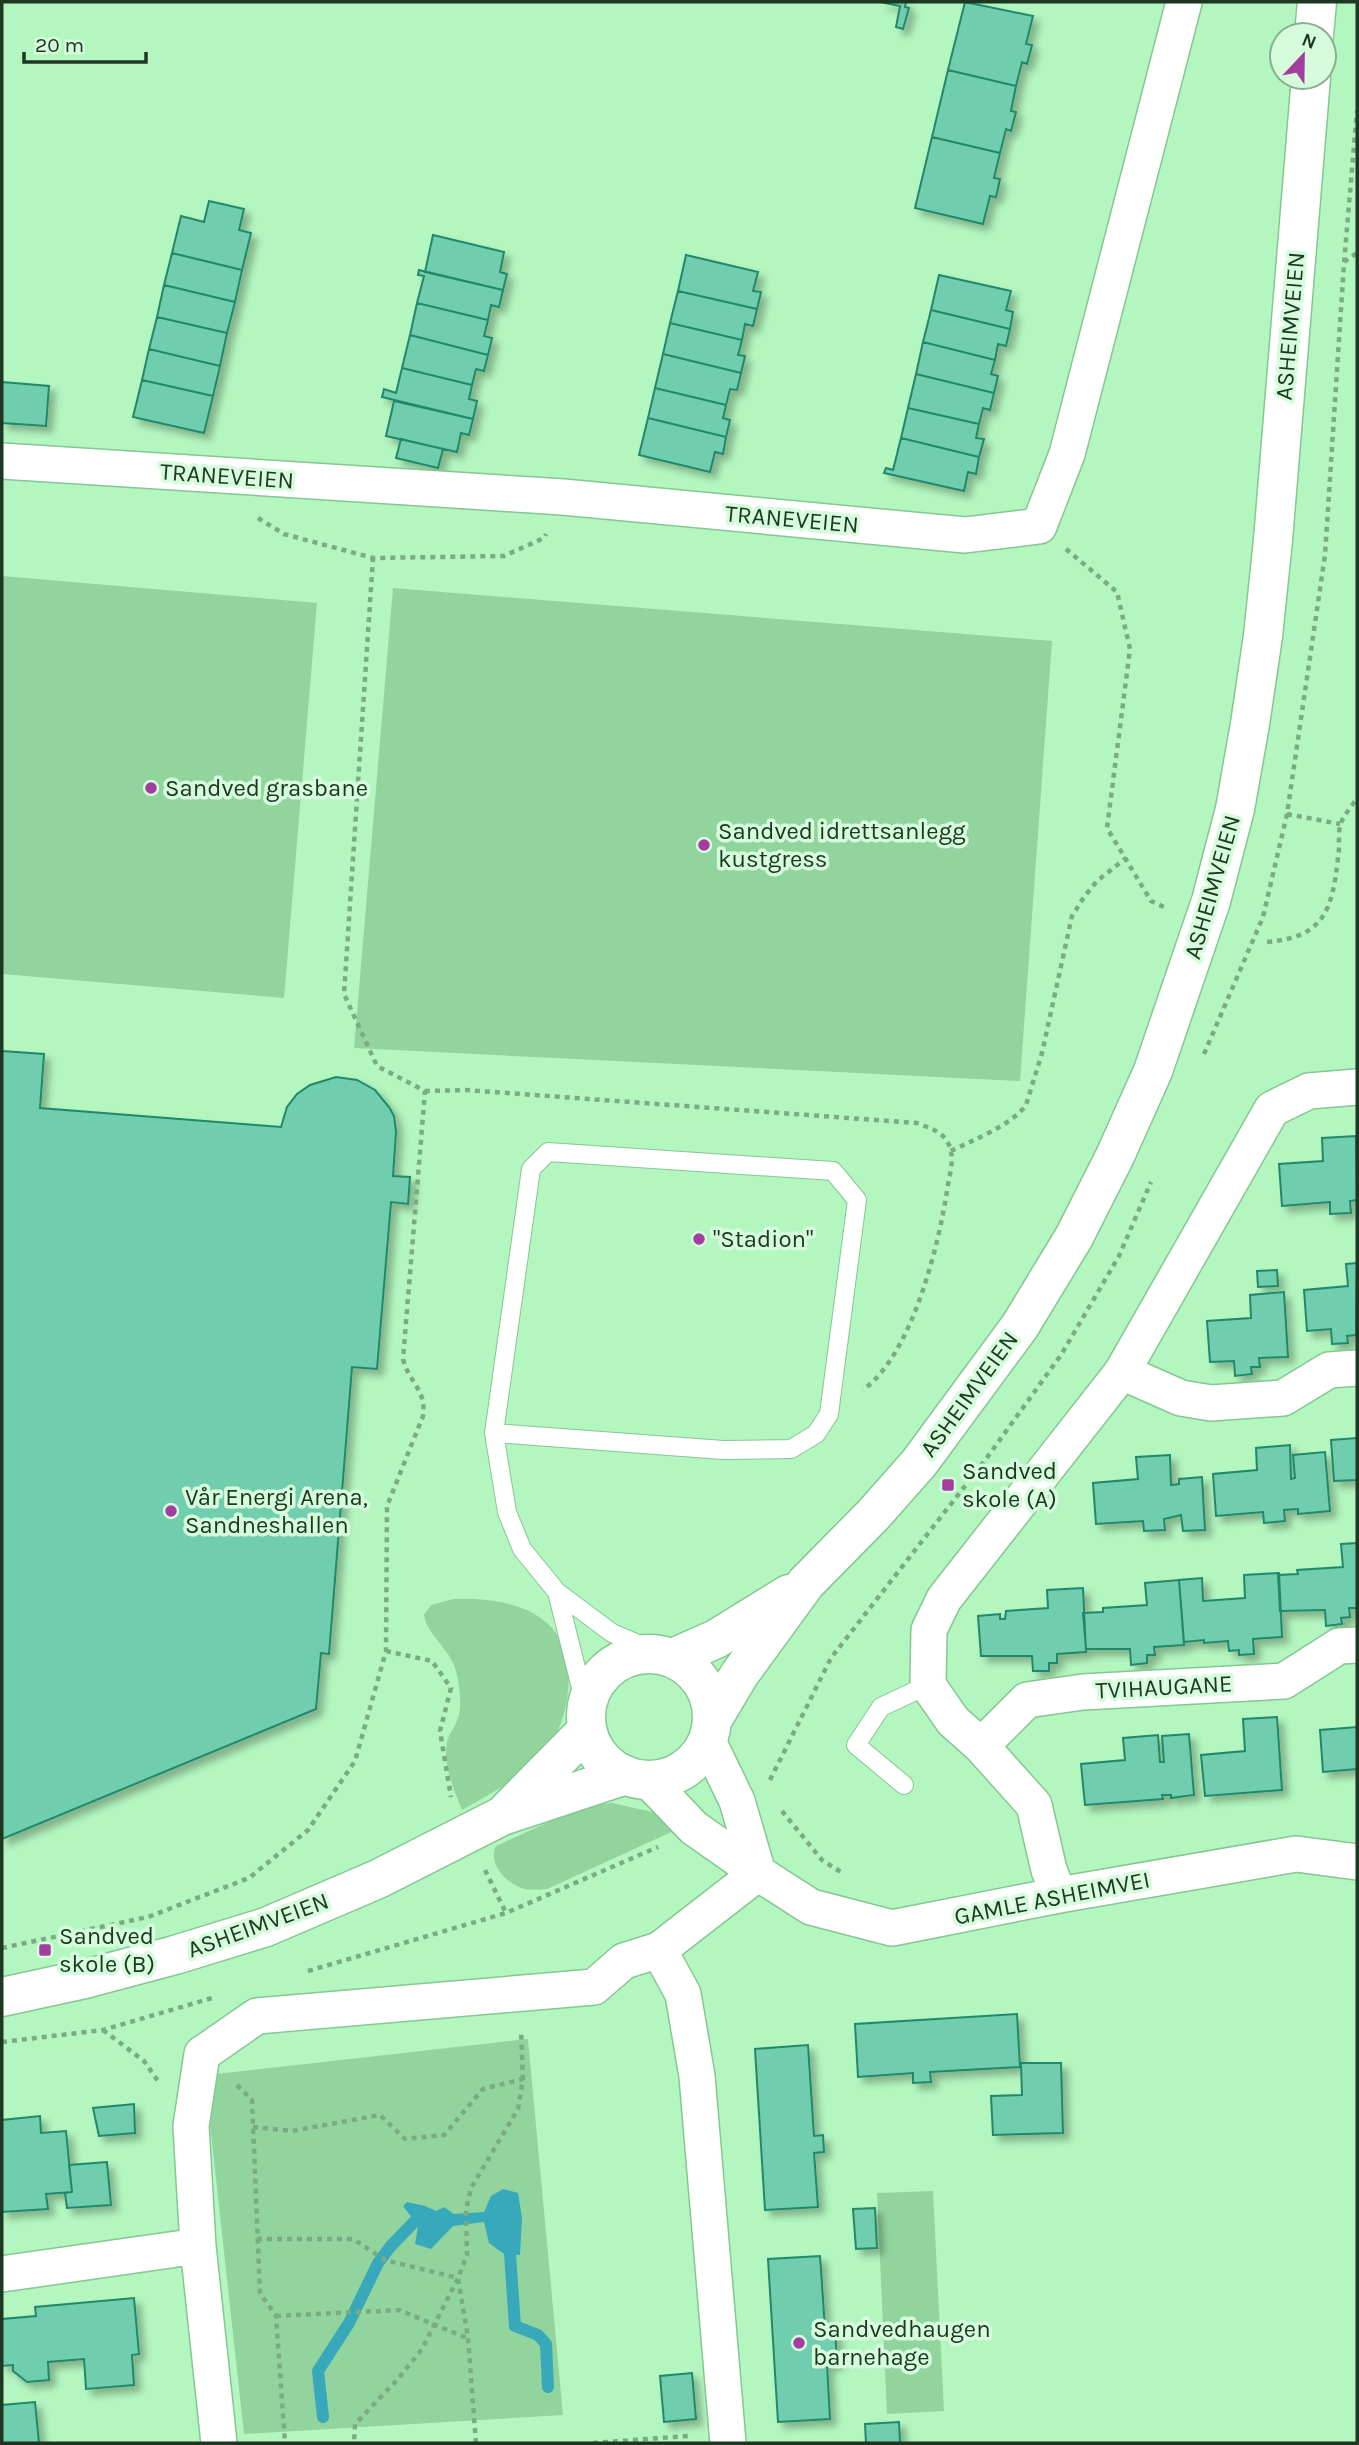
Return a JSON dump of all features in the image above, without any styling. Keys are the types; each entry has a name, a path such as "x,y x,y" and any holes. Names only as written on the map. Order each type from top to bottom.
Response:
{"main road":[{"path":"1315,21 1317,2"},
{"name":"ASHEIMVEIEN","path":"710,1730 739,1675 806,1583 873,1515 919,1463 1020,1326 1074,1237 1115,1156 1153,1071 1211,901 1235,809 1258,674 1273,540 1310,91"},
{"name":"ASHEIMVEIEN","path":"667,1656 716,1639 806,1583"},
{"path":"639,1653 667,1656 692,1670 706,1687 710,1698 710,1730 690,1766 671,1777 637,1778 613,1769 597,1754 586,1719 590,1693 602,1674 620,1660 639,1653"},
{"name":"ASHEIMVEIEN","path":"502,1816 586,1719"},
{"name":"ASHEIMVEIEN","path":"2,1997 98,1976 266,1927 378,1879 502,1816 637,1778"}],"street":[{"path":"1039,526 1067,454 1184,2"},
{"name":"TRANEVEIEN","path":"2,461 563,497 964,535 1039,526"},
{"path":"1059,1895 1049,1870 1034,1805 981,1746 953,1721 928,1685 929,1630 944,1599 1122,1372 1272,1109 1309,1091 1357,1087"},
{"path":"1122,1372 1181,1398 1211,1403 1283,1398 1329,1370 1357,1368"},
{"name":"TVIHAUGANE","path":"981,1746 1027,1700 1083,1692 1284,1681 1339,1646 1357,1645"},
{"path":"219,2443 198,2246 191,2126 202,2054 257,2016 594,1987 624,1961 659,1950 758,1873 737,1801 710,1730"},
{"name":"GAMLE ASHEIMVEI","path":"637,1778 694,1828 811,1907 892,1928 1059,1895 1296,1854 1357,1862"},
{"path":"659,1950 683,1994 697,2076 728,2438"},
{"path":"2,2274 198,2246"}],"lane":[{"path":"495,1433 723,1450 791,1449 816,1434 828,1414 857,1200 833,1171 548,1152 531,1170 495,1433 507,1512 522,1549 557,1592 612,1633 667,1656"},
{"path":"557,1592 586,1719"},
{"path":"904,1785 856,1745 881,1707 928,1685"}],"path":[{"path":"1344,263 1357,253"},
{"path":"234,477 244,508 284,534 373,558 504,556 544,538 563,497"},
{"path":"1039,526 1117,592 1130,649 1107,828 1151,901 1170,910"},
{"path":"2,1948 148,1917 249,1878 307,1830 355,1761 386,1651 387,1506 423,1416 425,1402 403,1359 425,1091 377,1066 344,994 373,558"},
{"path":"1267,942 1291,940 1317,926 1332,897 1339,857 1340,824 1357,798"},
{"path":"1287,814 1340,824"},
{"path":"951,1152 1003,1124 1021,1112 1026,1105 1042,1053 1072,916 1097,881 1126,858"},
{"path":"386,1651 432,1661 451,1688 440,1731 453,1810"},
{"path":"300,1973 506,1913 666,1843"},
{"path":"484,1868 506,1913"},
{"path":"2,2042 103,2030 221,1995"},
{"path":"354,2443 355,2424 422,2349 467,2255 466,2210 471,2188 518,2109 523,2079 519,1995"},
{"path":"103,2030 144,2061 191,2126"},
{"path":"202,2054 252,2100 260,2293 276,2316 285,2443"},
{"path":"253,2127 292,2131 380,2115 405,2139 444,2135 483,2089 523,2079"},
{"path":"257,2239 353,2239 385,2260 458,2278"},
{"path":"458,2278 468,2338 476,2443"},
{"path":"276,2316 399,2310 468,2338"},
{"path":"593,2443 728,2438"}],"green space":[{"name":"Sandved grasbane","path":"2,576 317,603 284,998 2,974"},
{"name":"Sandved idrettsanlegg kustgress","path":"393,588 1052,641 1020,1081 354,1048"},
{"path":"454,1599 500,1602 520,1607 538,1616 552,1628 563,1645 568,1665 565,1711 551,1742 522,1773 462,1810 450,1777 446,1751 448,1737 460,1712 457,1675 450,1658 426,1623 424,1615 431,1605"},
{"path":"612,1803 657,1813 680,1828 547,1889 524,1889 511,1883 496,1866 496,1846 582,1807"},
{"path":"528,2039 563,2415 244,2434 208,2106 216,2074"},
{"path":"933,2191 944,2411 887,2414 877,2193"}],"water":[{"path":"503,2189 518,2193 522,2218 520,2255 504,2254 489,2243 484,2222 453,2226 431,2249 415,2244 418,2226 403,2206 407,2202 436,2211 444,2207 454,2214 484,2212 491,2196"}],"building":[{"path":"880,2 906,2 905,7 909,8 903,29 896,27 900,6"},
{"path":"965,2 1033,16 1026,44 1032,45 1027,64 1022,62 1016,86 948,70"},
{"path":"948,70 1016,86 1011,111 1016,112 1011,131 1006,129 1000,153 932,137"},
{"path":"932,137 1000,153 994,178 1000,179 996,197 990,196 983,224 915,208"},
{"path":"209,201 244,209 239,230 251,233 242,270 172,253 181,216 204,222"},
{"path":"433,235 504,252 500,272 507,274 503,290 425,272"},
{"path":"172,253 242,270 235,302 164,285"},
{"path":"686,255 758,272 753,291 761,292 757,309 678,291"},
{"path":"419,270 503,290 499,307 491,305 488,320 417,303 424,276 418,275"},
{"path":"939,275 1011,291 1006,310 1013,312 1010,329 931,310"},
{"path":"164,285 235,302 227,333 157,317"},
{"path":"678,291 757,309 753,326 745,324 742,340 670,323"},
{"path":"417,303 488,320 484,336 492,338 488,355 410,335"},
{"path":"931,310 1010,329 1006,346 998,344 995,360 923,342"},
{"path":"157,317 227,333 220,366 149,349"},
{"path":"670,323 742,340 738,355 745,356 741,373 663,354"},
{"path":"410,335 488,355 484,371 476,369 472,385 402,368"},
{"path":"923,342 995,360 991,374 998,376 994,393 916,374"},
{"path":"149,349 220,366 213,396 142,380"},
{"path":"663,354 741,373 737,390 730,389 726,405 655,388"},
{"path":"402,368 472,385 469,399 477,401 473,419 382,397 384,389 396,393"},
{"path":"916,374 994,393 990,410 983,408 979,424 908,408"},
{"path":"142,380 213,396 204,433 133,417"},
{"path":"2,382 49,386 46,426 2,423"},
{"path":"655,388 726,405 723,418 730,420 726,437 648,418"},
{"path":"394,401 473,419 469,435 461,433 457,452 386,436"},
{"path":"908,408 979,424 976,438 984,439 979,457 901,438"},
{"path":"648,418 726,437 723,454 715,452 710,472 639,455"},
{"path":"901,438 979,457 976,474 968,472 964,491 884,473 886,468 893,470"},
{"path":"401,439 443,449 438,468 396,458"},
{"name":"Vår Energi Arena, Sandneshallen","path":"2,1051 44,1054 40,1108 281,1127 287,1107 297,1094 310,1085 336,1077 357,1080 375,1090 394,1116 396,1132 393,1176 410,1177 408,1204 391,1202 377,1369 352,1367 329,1654 321,1653 316,1709 2,1839"},
{"path":"1356,1136 1357,1200 1350,1201 1351,1213 1330,1214 1330,1202 1282,1206 1279,1164 1323,1161 1322,1138"},
{"path":"1357,1263 1356,1335 1347,1336 1348,1343 1332,1344 1331,1329 1307,1331 1304,1290 1348,1286 1346,1264"},
{"path":"1277,1270 1278,1286 1258,1287 1257,1271"},
{"path":"1284,1292 1288,1357 1259,1358 1260,1367 1251,1367 1252,1374 1235,1376 1234,1361 1210,1362 1207,1321 1251,1318 1250,1295"},
{"path":"1357,1438 1357,1480 1334,1481 1331,1440"},
{"path":"1290,1445 1291,1479 1295,1478 1293,1455 1325,1452 1330,1511 1298,1514 1298,1509 1284,1510 1285,1521 1264,1523 1263,1512 1216,1516 1213,1474 1257,1470 1256,1448"},
{"path":"1170,1455 1171,1485 1179,1484 1179,1479 1202,1477 1205,1530 1183,1531 1181,1515 1164,1519 1165,1530 1144,1531 1143,1521 1096,1524 1093,1483 1138,1479 1136,1457"},
{"path":"1357,1543 1357,1608 1349,1608 1350,1617 1341,1618 1342,1624 1326,1626 1325,1610 1280,1611 1278,1575 1298,1574 1297,1570 1343,1567 1341,1544"},
{"path":"1279,1573 1282,1637 1253,1639 1254,1654 1239,1655 1239,1650 1229,1651 1228,1641 1184,1642 1179,1580 1202,1578 1203,1601 1245,1598 1244,1575"},
{"path":"1179,1580 1184,1645 1154,1647 1155,1655 1147,1655 1147,1663 1131,1665 1130,1649 1086,1649 1083,1613 1103,1612 1103,1608 1147,1605 1145,1583"},
{"path":"1083,1588 1086,1652 1057,1654 1057,1663 1049,1663 1049,1671 1033,1671 1032,1656 981,1656 978,1616 1000,1614 1000,1619 1005,1619 1006,1611 1048,1608 1047,1590"},
{"path":"1277,1717 1282,1790 1205,1796 1201,1755 1245,1751 1243,1719"},
{"path":"1357,1727 1357,1769 1323,1772 1320,1730"},
{"path":"1189,1734 1194,1795 1171,1798 1171,1795 1162,1795 1163,1799 1085,1805 1081,1764 1125,1760 1123,1738 1158,1735 1160,1762 1164,1762 1162,1736"},
{"path":"1017,2014 1020,2067 930,2072 931,2082 913,2083 913,2073 858,2077 855,2024"},
{"path":"808,2045 814,2136 823,2135 824,2152 814,2153 818,2207 765,2210 755,2049"},
{"path":"1021,2063 1061,2063 1063,2133 993,2135 991,2096 1022,2095"},
{"path":"134,2104 135,2133 99,2136 93,2108"},
{"path":"40,2116 41,2133 66,2131 72,2192 46,2194 48,2209 2,2212 2,2120"},
{"path":"107,2162 111,2205 67,2208 65,2193 72,2192 69,2165"},
{"path":"875,2208 877,2248 856,2249 853,2209"},
{"path":"820,2256 825,2328 835,2328 837,2363 827,2364 830,2419 778,2422 768,2259"},
{"path":"134,2298 139,2354 132,2355 134,2385 86,2389 84,2359 48,2362 49,2380 27,2382 13,2371 13,2365 2,2366 2,2319 36,2316 35,2307"},
{"path":"692,2373 696,2419 664,2422 660,2376"},
{"path":"35,2402 39,2443 2,2443 2,2405"},
{"path":"899,2422 900,2443 866,2443 865,2424"}],"waterway":[{"path":"323,2417 318,2371 349,2323 378,2263 415,2221"},
{"path":"510,2254 515,2326 538,2335 546,2344 548,2387"}],"place":[{"name":"Sandved grasbane","path":"151,788"},
{"name":"Sandved idrettsanlegg kustgress","path":"704,845"},
{"name":"\"Stadion\"","path":"699,1239"},
{"name":"Sandved skole (A)","path":"948,1485"},
{"name":"Vår Energi Arena, Sandneshallen","path":"171,1511"},
{"name":"Sandved skole (B)","path":"45,1950"},
{"name":"Sandvedhaugen barnehage","path":"799,2343"}]}
